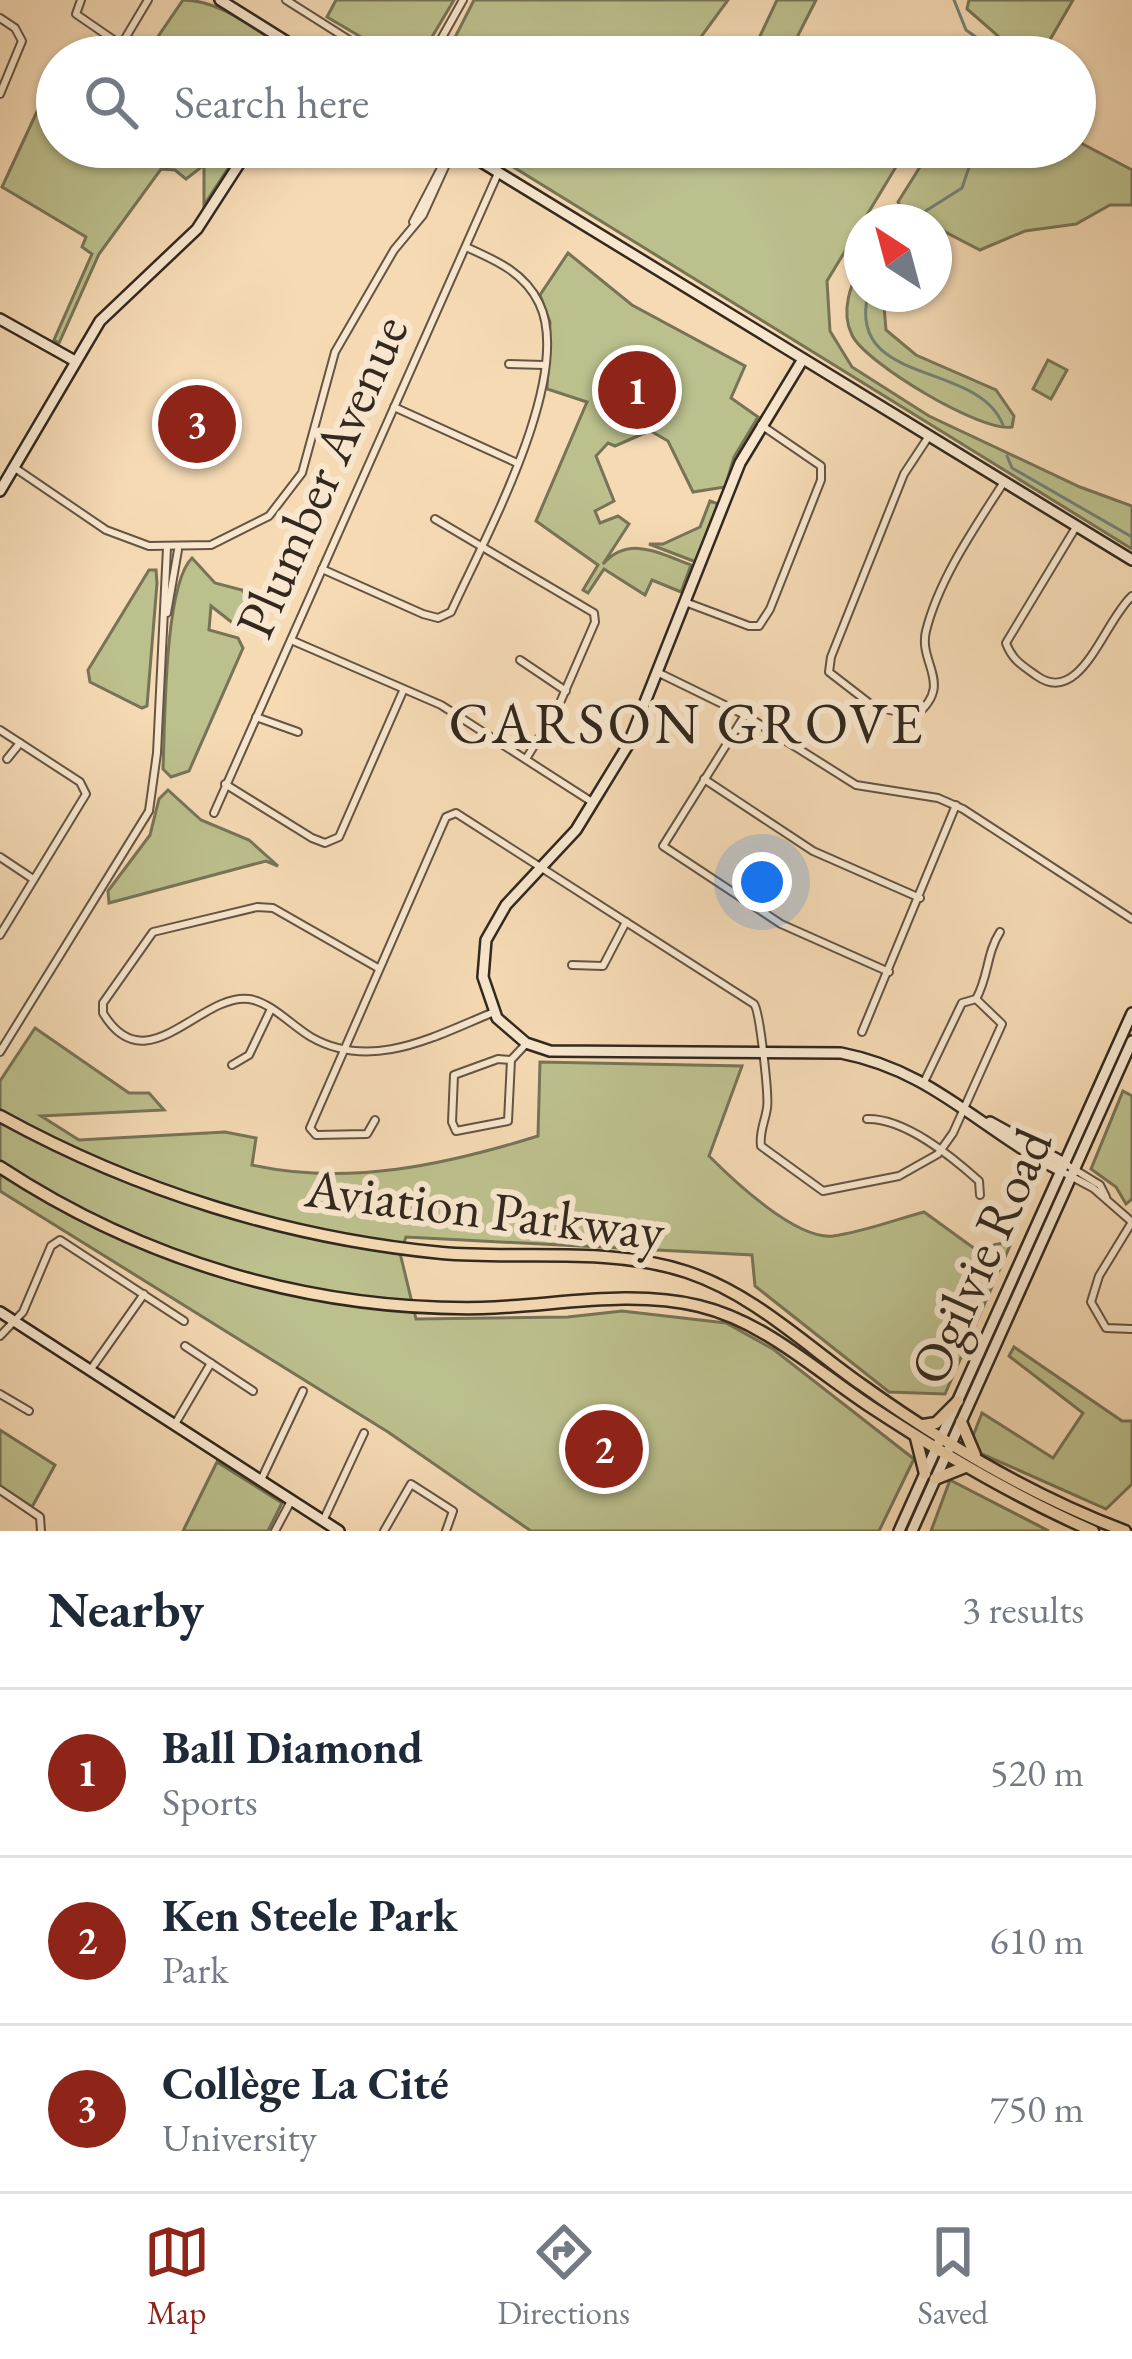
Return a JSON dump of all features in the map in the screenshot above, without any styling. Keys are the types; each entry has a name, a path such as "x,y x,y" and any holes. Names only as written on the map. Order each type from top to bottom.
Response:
{"main road":[{"name":"Aviation Parkway","path":"0,1116 137,1181 297,1230 425,1251 621,1259 691,1273 758,1306 919,1430"},
{"name":"Aviation Parkway","path":"0,1167 131,1238 207,1268 296,1291 440,1308 645,1299 708,1309 767,1334 1093,1531"},
{"path":"958,1401 937,1423 919,1430 930,1477 972,1462 961,1423"},
{"name":"Aviation Parkway","path":"972,1462 1125,1531"}],"street":[{"path":"82,0 76,14 109,36"},
{"path":"127,36 148,0"},
{"path":"220,0 277,36"},
{"path":"286,0 343,36"},
{"path":"443,36 463,0"},
{"path":"0,18 20,35 0,94"},
{"path":"0,491 75,361 120,298 197,230 237,168"},
{"path":"13,467 111,532 178,549 240,535 290,496 304,470 335,352 432,199 446,168"},
{"path":"492,168 1132,560"},
{"name":"Plumber Avenue","path":"214,813 499,172"},
{"path":"322,569 438,618 452,612 534,428 544,364 544,319 533,292 512,270 466,247"},
{"path":"0,319 75,361"},
{"path":"803,359 740,463 628,745 576,830 506,905 486,940 483,977 494,1012 526,1043 570,1054 841,1053 881,1061 925,1080 1037,1160 1048,1174 1048,1196"},
{"path":"509,364 544,364"},
{"path":"394,407 517,463"},
{"path":"685,602 749,626 759,626 770,609 820,480 821,466 761,425"},
{"path":"928,436 904,474 831,657 829,672 873,706 915,716 927,706 936,679 925,633 967,539 1004,482"},
{"path":"435,519 594,613 595,622 566,691 526,759"},
{"path":"1076,527 1006,643 1010,656 1050,685 1065,685 1077,676 1111,618 1132,596"},
{"path":"0,1052 148,811 167,548"},
{"path":"165,622 178,549"},
{"path":"291,640 441,705 592,802"},
{"path":"520,660 566,691"},
{"path":"657,672 745,715 856,785 956,805 1132,919"},
{"path":"225,784 325,843 339,837 403,691"},
{"path":"745,715 663,846 782,924 889,972"},
{"path":"256,717 298,732"},
{"path":"0,730 80,782 86,794 0,935"},
{"path":"7,759 20,743"},
{"path":"703,778 813,851 920,898"},
{"path":"862,1032 956,805"},
{"path":"375,1120 367,1134 324,1136 310,1128 446,817 464,816 754,1004 762,1019 768,1105 761,1146 823,1191 899,1176 940,1152 969,1110 1002,1024 976,999"},
{"path":"0,857 33,879"},
{"path":"378,968 342,952 281,911 257,907 152,932 103,1003 103,1013 125,1036 146,1040 236,1000 253,999 342,1051 386,1052 494,1012"},
{"path":"572,964 603,966 626,922"},
{"path":"925,1080 962,1003 976,999 988,978 989,950 1000,932"},
{"path":"232,1065 249,1055 271,1010"},
{"name":"Ogilvie Road","path":"912,1531 958,1401 1132,1013"},
{"name":"Ogilvie Road","path":"944,1445 961,1423 1132,1041"},
{"path":"512,1060 498,1059 454,1075 452,1123 456,1131 508,1121 512,1060 526,1043"},
{"path":"969,1110 1074,1173 1132,1222 1099,1276 1091,1302 1106,1328 1132,1329"},
{"path":"867,1120 884,1119 940,1152 979,1181 980,1196"},
{"path":"1037,1160 1062,1167"},
{"path":"0,1336 23,1312 51,1246 62,1240 184,1322"},
{"path":"91,1370 144,1294"},
{"path":"0,1312 339,1531"},
{"path":"185,1346 253,1391"},
{"path":"175,1424 211,1363"},
{"path":"261,1480 303,1391"},
{"path":"0,1394 28,1411"},
{"path":"323,1521 364,1433"},
{"name":"Ogilvie Road","path":"899,1531 930,1477"},
{"path":"384,1531 411,1484 453,1511 446,1531"},
{"path":"0,1490 40,1516 41,1531"},
{"path":"275,1531 291,1501"}],"green space":[{"path":"183,0 209,5 266,36 158,36"},
{"path":"336,0 454,0 433,36 359,36 327,17"},
{"path":"474,0 728,0 702,36 456,36"},
{"path":"777,0 816,0 798,36 760,36"},
{"path":"969,0 1073,0 1052,36 998,36 967,9"},
{"path":"36,114 36,168 200,168 186,179 175,170 161,169 99,254 59,343 54,340 92,254 82,247 86,237 2,187"},
{"path":"1096,151 1132,170 1132,205 1110,205 1076,224 1025,231 980,250 952,235 952,204 899,204 919,168 1096,168"},
{"path":"204,168 228,168 204,205"},
{"path":"515,168 895,168 874,204 844,204 844,253 827,281 830,331 852,367 929,416 1080,487 1132,506 1132,549"},
{"path":"568,253 632,305 745,366 731,398 758,417 734,457 725,487 693,492 668,441 642,426 645,433 615,446 608,443 596,456 614,501 595,511 600,523 618,516 629,524 603,564 634,548 667,556 691,565 681,592 652,580 645,595 604,569 588,593 583,590 598,565 536,521 587,402 547,389 550,322 540,295"},
{"path":"848,312 884,312 886,330 916,355 996,390 1014,416 1012,427 976,419 900,378 861,347 849,326"},
{"path":"1048,360 1067,370 1051,399 1033,389"},
{"path":"710,501 718,504 696,562 649,544 663,544 700,527"},
{"path":"192,558 215,583 242,590 249,600 234,624 211,606 209,630 238,638 243,648 189,771 171,777 163,769 171,625 183,573"},
{"path":"149,570 156,570 157,583 147,706 142,708 90,682 88,670"},
{"path":"168,790 201,820 249,840 278,866 266,861 109,903 108,891 150,835 159,799"},
{"path":"35,1028 129,1093 149,1093 164,1110 41,1116 79,1140 225,1132 256,1138 252,1165 325,1173 432,1163 538,1136 540,1062 742,1066 709,1156 784,1219 818,1235 833,1236 924,1212 975,1249 1012,1241 945,1394 889,1392 755,1286 752,1255 406,1237 400,1253 416,1319 568,1317 622,1311 726,1323 773,1349 914,1459 879,1531 531,1531 388,1432 0,1191 0,1081"},
{"path":"1123,1091 1132,1096 1132,1199 1126,1204 1116,1187 1091,1169"},
{"path":"1014,1347 1122,1421 1132,1421 1132,1484 1106,1509 980,1453 973,1436 982,1413 1053,1458 1083,1413 1009,1356"},
{"path":"0,1430 55,1465 32,1507 0,1486"},
{"path":"217,1462 282,1503 268,1531 183,1531"},
{"path":"950,1480 1049,1531 931,1531"}],"waterway":[{"path":"954,0 966,30 974,36"},
{"path":"937,204 962,188 969,168"},
{"path":"867,312 866,324 876,345 894,359 968,390 989,405 1003,425"},
{"path":"1007,456 1012,468 1132,537"}],"place":[{"name":"Ball Diamond","path":"637,390"},
{"name":"Collège La Cité","path":"197,424"},
{"name":"Ken Steele Park","path":"604,1449"}],"district":[{"name":"CARSON GROVE","path":"687,723"}]}
